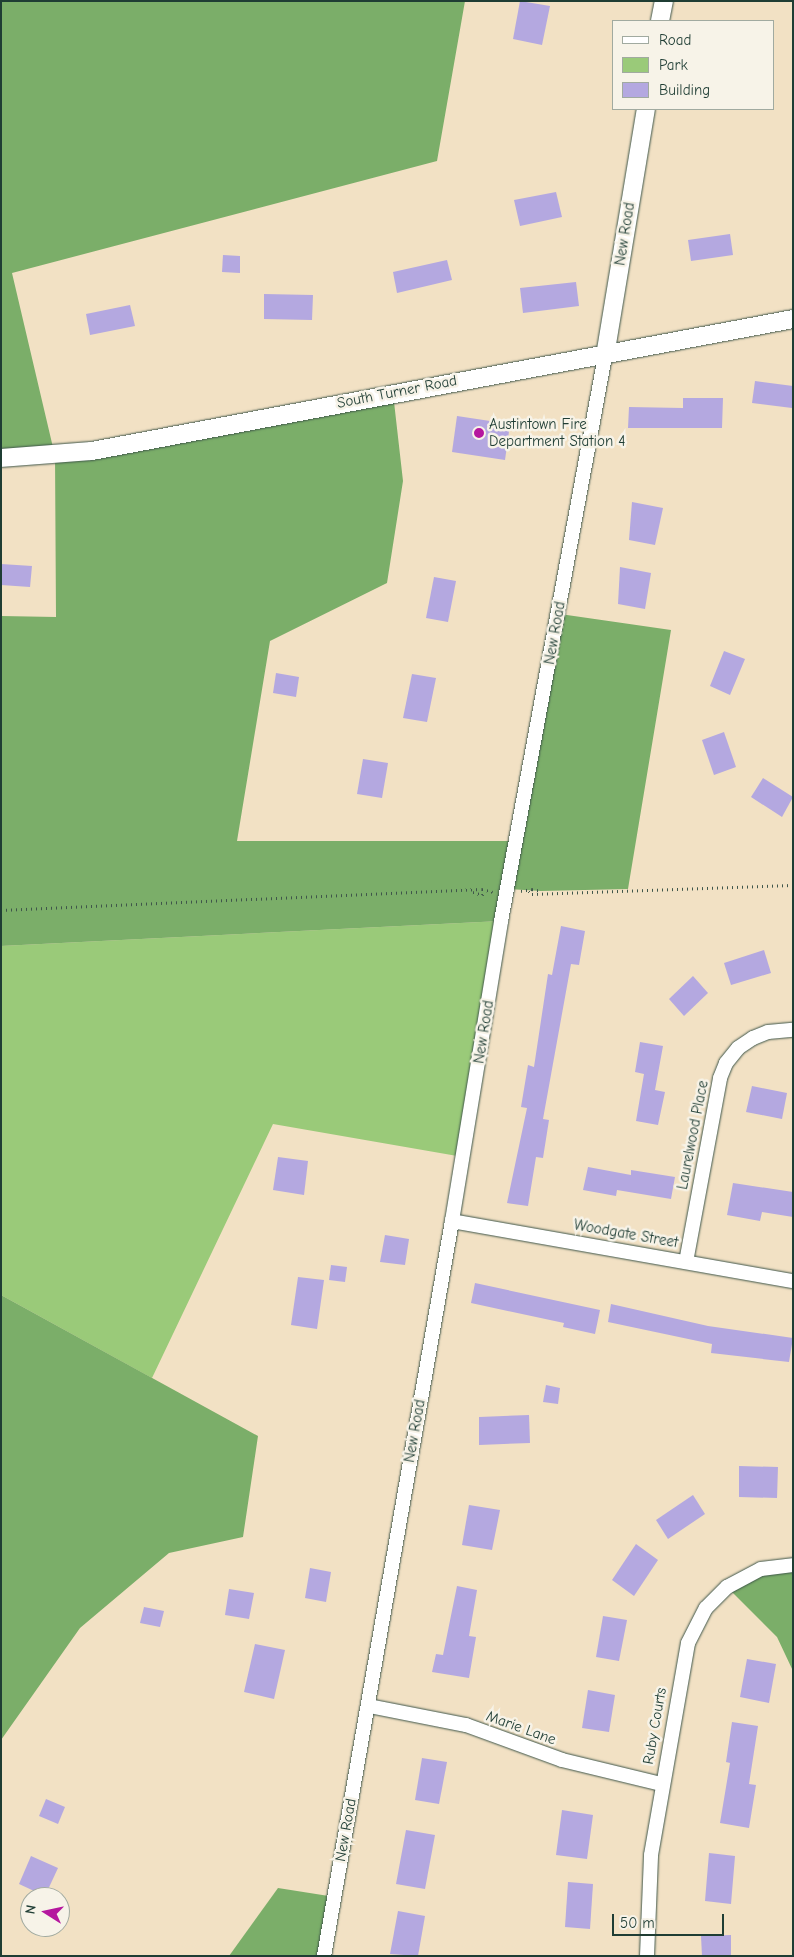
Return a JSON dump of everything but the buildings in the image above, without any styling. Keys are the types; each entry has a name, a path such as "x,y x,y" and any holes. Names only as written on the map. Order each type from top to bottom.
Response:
{"street":[{"path":"660,20 664,1"},
{"name":"New Road","path":"324,1956 369,1706 501,922 605,356 646,110"},
{"name":"South Turner Road","path":"1,458 92,451 605,356 793,319"},
{"name":"Laurelwood Place","path":"686,1262 720,1078 726,1063 738,1048 753,1038 768,1032 793,1030"},
{"name":"Woodgate Street","path":"452,1221 793,1281"},
{"name":"Ruby Courts","path":"647,1956 651,1855 661,1784 685,1653 699,1619 715,1598 738,1579 762,1569 793,1565"},
{"name":"Marie Lane","path":"369,1706 466,1725 562,1760 661,1784"}],"path":[{"path":"541,891 793,885"},
{"path":"1,910 473,892"}],"green space":[{"path":"1,1 465,1 437,161 12,273 55,456 1,458"},
{"path":"393,393 403,481 387,583 270,641 237,841 515,841 560,614 671,630 628,889 541,891 507,889 501,921 1,946 1,616 56,617 55,456"},
{"path":"501,921 463,1157 273,1124 152,1378 1,1295 1,946"},
{"path":"1,1295 258,1436 243,1537 169,1553 80,1628 1,1740"},
{"path":"793,1565 793,1671 777,1637 727,1587"},
{"path":"278,1888 335,1897 324,1956 229,1956"}],"place":[{"name":"Austintown Fire Department Station 4","path":"479,433"}]}
